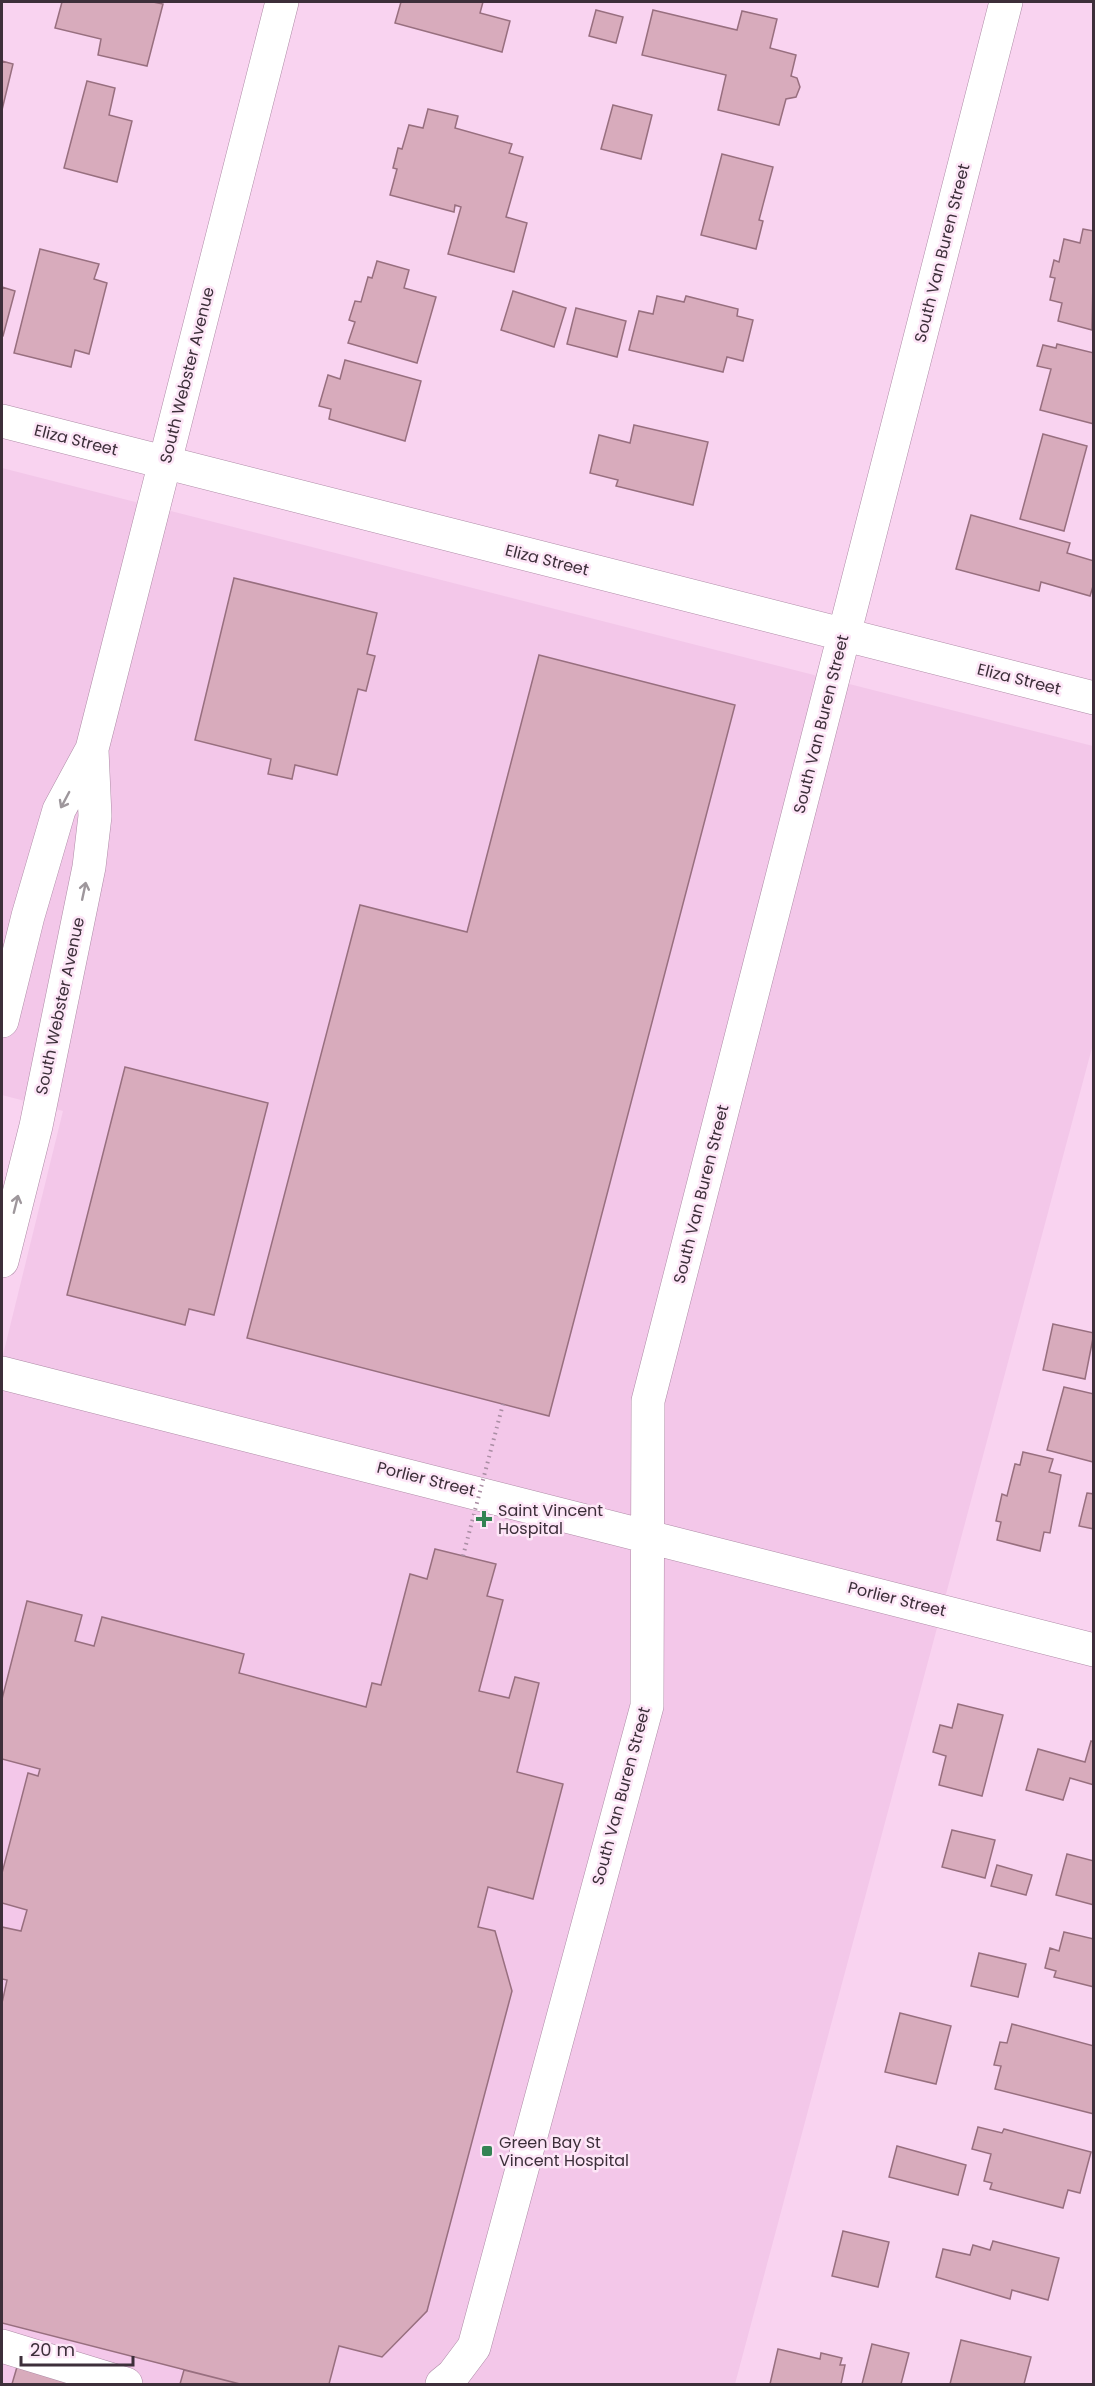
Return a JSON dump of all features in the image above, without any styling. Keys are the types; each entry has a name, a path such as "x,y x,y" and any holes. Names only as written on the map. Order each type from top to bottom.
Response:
{"street":[{"name":"South Webster Avenue","path":"2,1021 28,916 59,810 92,748 282,2"},
{"name":"South Van Buren Street","path":"442,2385 453,2375 474,2347 647,1706 648,1401 1006,2"},
{"name":"Eliza Street","path":"2,421 1094,698"},
{"name":"South Webster Avenue","path":"2,1261 36,1126 89,867 95,816 92,748"},
{"name":"Porlier Street","path":"2,1373 1094,1650"},
{"path":"2,2346 126,2385"}],"path":[{"path":"464,1556 503,1404"}],"shaded area":[{"name":"Saint Vincent Hospital","path":"2,468 1093,746 1093,1044 735,2384 2,2384 2,1359 63,1111 2,1095"}],"building":[{"path":"62,2 153,2 163,4 147,66 98,55 101,39 55,28"},
{"path":"401,2 483,2 480,13 510,21 502,52 395,23"},
{"path":"596,10 623,17 616,43 589,36"},
{"path":"653,10 737,30 742,11 777,19 770,48 796,55 791,76 797,78 800,87 796,97 786,99 779,125 718,110 726,75 642,55"},
{"path":"2,61 13,64 2,110"},
{"path":"87,81 115,88 109,115 132,121 117,182 64,168"},
{"path":"613,105 652,115 641,159 601,149"},
{"path":"428,109 458,116 455,128 512,144 509,153 523,157 506,217 527,223 514,272 448,254 461,207 455,205 454,212 390,195 397,169 393,168 398,148 402,149 409,125 423,128"},
{"path":"722,154 773,167 759,220 763,221 756,249 701,235"},
{"path":"1083,229 1094,231 1092,330 1058,321 1062,303 1050,300 1055,278 1050,277 1054,260 1059,262 1064,239 1080,243"},
{"path":"40,249 99,264 94,279 107,283 89,354 75,350 71,367 14,353"},
{"path":"377,261 409,270 404,288 436,297 417,363 348,343 355,322 349,320 355,301 361,302 368,277 372,278"},
{"path":"2,287 15,291 3,336 2,336"},
{"path":"513,291 566,308 554,347 501,330"},
{"path":"657,296 684,302 686,296 738,309 737,316 753,320 743,361 727,357 723,372 629,350 639,311 653,314"},
{"path":"576,308 626,321 617,357 567,344"},
{"path":"1057,344 1094,353 1094,424 1040,410 1051,369 1037,366 1043,345 1056,348"},
{"path":"345,360 421,381 405,441 329,419 331,409 319,406 328,375 340,379"},
{"path":"634,425 708,442 693,505 616,486 618,480 590,473 599,435 630,443"},
{"path":"1043,434 1087,446 1064,531 1020,519"},
{"path":"971,515 1070,543 1067,553 1094,561 1094,583 1090,596 1041,582 1039,591 956,569"},
{"path":"234,578 377,613 367,654 375,656 366,691 358,689 337,775 295,765 292,779 268,774 271,759 195,740"},
{"path":"539,655 735,705 549,1416 247,1338 360,905 467,932"},
{"path":"125,1067 268,1103 214,1315 189,1309 185,1325 67,1295"},
{"path":"1053,1324 1094,1333 1085,1379 1043,1370"},
{"path":"1064,1387 1094,1394 1093,1462 1047,1450"},
{"path":"1023,1452 1053,1459 1049,1472 1061,1475 1050,1533 1044,1532 1040,1551 997,1540 1001,1522 996,1521 1002,1494 1007,1496 1015,1464 1020,1465"},
{"path":"1087,1493 1094,1494 1094,1529 1079,1526"},
{"name":"Saint Vincent Hospital","path":"435,1549 496,1564 487,1596 503,1600 479,1691 509,1698 515,1677 539,1683 517,1772 563,1784 533,1899 488,1887 478,1927 495,1931 512,1991 427,2311 382,2357 339,2346 329,2384 240,2384 2,2323 2,2003 7,1980 2,1979 2,1927 21,1931 27,1910 2,1903 2,1873 28,1773 38,1776 40,1769 2,1759 2,1699 27,1601 82,1615 75,1641 94,1646 102,1617 244,1654 239,1673 366,1707 372,1683 381,1685 410,1574 427,1579"},
{"path":"958,1704 1003,1715 982,1796 939,1785 946,1756 933,1752 940,1725 952,1728"},
{"path":"1091,1741 1094,1742 1094,1785 1070,1778 1063,1800 1026,1790 1038,1749 1085,1762"},
{"path":"952,1830 995,1840 985,1878 942,1867"},
{"path":"1067,1854 1094,1861 1094,1905 1056,1895"},
{"path":"997,1865 1032,1875 1026,1895 991,1886"},
{"path":"1064,1932 1094,1939 1094,1987 1054,1977 1056,1971 1045,1968 1050,1948 1059,1951"},
{"path":"979,1953 1026,1964 1018,1997 971,1986"},
{"path":"900,2013 951,2026 936,2084 885,2072"},
{"path":"1012,2024 1094,2046 1094,2114 995,2089 1001,2066 994,2065 1000,2042 1007,2043"},
{"path":"978,2127 1002,2133 1004,2129 1091,2152 1080,2193 1068,2190 1063,2208 990,2189 992,2183 984,2181 991,2154 972,2149"},
{"path":"897,2146 966,2165 958,2195 889,2177"},
{"path":"843,2231 889,2242 878,2287 832,2276"},
{"path":"993,2241 1059,2258 1048,2300 1012,2290 1010,2299 936,2277 943,2249 970,2255 973,2245 990,2250"},
{"path":"961,2340 1031,2357 1024,2384 950,2384"},
{"path":"872,2344 909,2353 901,2384 862,2384"},
{"path":"778,2349 820,2359 821,2353 842,2358 840,2365 845,2365 841,2384 770,2384"},
{"path":"17,2367 88,2384 12,2384"},
{"path":"184,2370 240,2384 180,2384"}],"place":[{"name":"Saint Vincent Hospital","path":"484,1519"},
{"name":"Green Bay St Vincent Hospital","path":"487,2151"}]}
